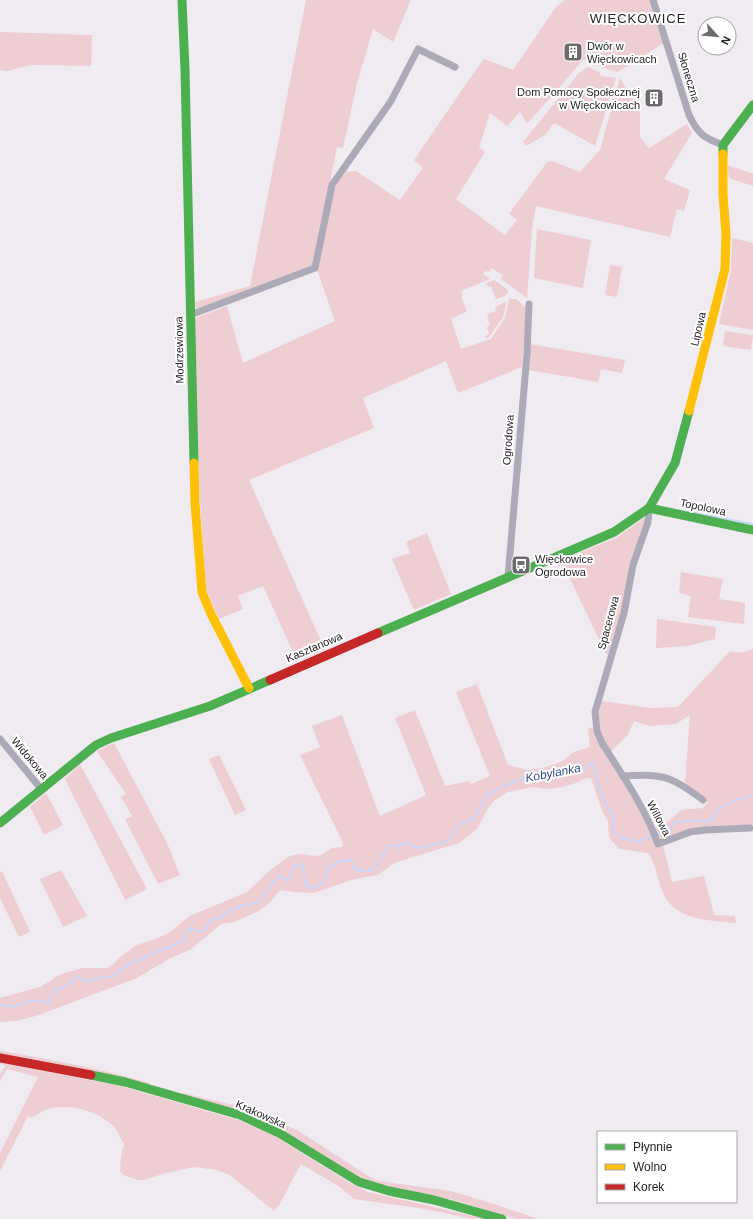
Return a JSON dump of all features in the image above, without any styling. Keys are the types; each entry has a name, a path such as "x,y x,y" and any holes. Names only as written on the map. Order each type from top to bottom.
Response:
{"street":[{"name":"Modrzewiowa","path":"182,0 196,523 202,592 211,614 249,688"},
{"name":"Słoneczna","path":"653,0 689,115 693,123 702,134 723,145"},
{"path":"190,315 315,268 332,185 391,102 418,49 455,67"},
{"path":"723,145 753,104"},
{"name":"Lipowa","path":"649,508 675,463 725,270 726,235 723,194 723,145"},
{"name":"Ogrodowa","path":"508,577 527,354 529,304"},
{"name":"Topolowa","path":"649,508 753,530"},
{"name":"Kasztanowa","path":"0,823 96,745 111,738 210,706 614,532 649,508"},
{"name":"Spacerowa","path":"602,743 597,731 595,712 624,612 633,565 648,522 649,508"},
{"name":"Widokowa","path":"0,739 42,790"},
{"name":"Willowa","path":"602,743 623,776 658,844 690,832 750,828"},
{"path":"623,776 668,778 685,787 703,800"},
{"name":"Krakowska","path":"0,1058 124,1082 240,1116 279,1133 359,1182 389,1192 434,1200 502,1219"}],"shaded area":[{"path":"306,0 411,0 393,42 373,29 357,83 343,148 337,147 313,266 202,308 192,307 192,303 250,286"},
{"path":"565,0 651,0 664,43 618,72 584,59 527,124 520,112 507,126 490,113 479,147 485,152 456,199 505,235 517,220 509,214 547,162 552,161 580,172 600,150 620,78 640,112 640,137 649,148 687,124 692,133 664,179 690,190 684,211 677,209 670,237 536,206 532,229 527,298 501,279 503,275 491,268 489,272 485,271 483,274 490,279 461,291 463,296 461,297 467,311 451,319 461,349 491,339 505,318 509,299 516,299 526,308 522,367 458,393 446,361 363,398 374,428 249,480 325,650 297,661 263,586 238,596 243,609 219,619 206,589 200,501 193,319 227,306 243,363 335,321 317,270 333,190 346,172 356,171 400,200 423,168 414,160 484,59 513,70 556,7"},
{"path":"0,32 92,35 91,66 30,65 7,71 0,70"},
{"path":"588,67 599,72 601,76 616,78 595,146 554,123 545,135 526,146 523,142 579,73"},
{"path":"727,165 753,174 753,186 729,178"},
{"path":"537,229 591,240 583,288 534,278"},
{"path":"732,238 753,243 753,330 719,324 731,270"},
{"path":"610,265 622,267 617,297 605,295"},
{"path":"494,280 507,289 508,292 505,296 496,299 491,286 488,287 486,283"},
{"path":"507,301 503,317 489,337 486,338 485,336 489,334 487,327 490,325 487,314 496,311 495,307"},
{"path":"725,331 753,335 751,350 723,346"},
{"path":"530,344 625,360 622,373 601,369 598,382 529,370"},
{"path":"643,519 646,519 622,613 607,656 561,560 616,538"},
{"path":"427,533 451,594 414,610 392,559 410,553 406,542"},
{"path":"681,572 723,579 719,599 745,603 744,624 688,617 691,596 679,593"},
{"path":"657,619 716,627 715,639 688,646 656,648"},
{"path":"753,649 753,825 719,827 660,841 655,829 670,820 681,810 703,808 708,802 685,784 690,715 676,724 649,726 634,721 627,736 610,752 603,739 598,721 602,701 651,708 678,707 730,651 742,652"},
{"path":"477,684 508,765 528,770 546,767 561,762 574,752 590,747 588,729 594,727 611,763 652,830 663,844 672,882 704,876 714,915 735,916 736,923 714,921 683,914 667,901 662,891 655,866 648,853 619,849 609,837 608,821 603,813 591,778 586,778 571,785 561,787 548,789 533,787 508,792 495,800 488,808 477,829 459,843 394,863 378,875 355,879 314,893 281,890 267,905 257,912 234,922 221,924 191,949 169,959 137,978 36,1016 15,1021 0,1022 0,998 40,987 61,974 83,968 107,968 137,945 156,939 172,931 188,917 247,892 270,870 290,856 299,854 316,856 321,855 332,848 342,847 343,843 300,755 320,747 312,726 342,715 380,816 426,795 395,718 415,710 445,786 469,781 471,784 490,776 456,692"},
{"path":"114,743 167,843 180,875 158,884 125,819 132,816 121,797 126,794 97,751"},
{"path":"219,755 246,810 235,815 209,759"},
{"path":"80,764 147,889 125,900 65,779"},
{"path":"46,793 63,825 44,835 30,807"},
{"path":"61,870 87,916 63,927 40,879"},
{"path":"2,871 30,932 19,937 0,898 0,872"},
{"path":"0,1051 76,1065 150,1083 148,1087 0,1056"},
{"path":"0,1063 117,1085 241,1121 273,1135 350,1183 368,1192 487,1219 473,1219 425,1209 354,1199 340,1187 301,1164 279,1205 274,1211 230,1175 217,1170 194,1167 162,1174 145,1180 138,1180 123,1175 120,1171 121,1156 124,1144 115,1128 109,1122 93,1113 65,1107 48,1109 31,1118 28,1116 0,1171 0,1153 38,1077 7,1069 0,1081 0,1074 6,1065"},
{"path":"183,1093 259,1111 300,1132 378,1181 451,1191 538,1219 516,1219 450,1199 386,1189 366,1182 267,1124 182,1096"}],"waterway":[{"path":"689,512 753,524"},
{"name":"Kobylanka","path":"0,1006 3,1005 13,1007 34,1000 49,1003 55,990 65,986 78,976 86,981 116,975 127,965 183,941 188,928 201,932 207,927 209,920 218,919 235,908 259,902 278,876 288,880 296,865 302,864 306,885 311,889 324,883 329,867 340,861 351,860 356,870 372,871 390,845 399,846 407,843 417,848 447,842 461,823 473,820 488,794 521,779 583,769 593,763 599,788 615,819 612,829 622,839 639,841 653,835"},
{"name":"Kobylanka","path":"657,834 669,831 673,823 686,821 710,821 722,806 738,799 750,796 753,797"}],"traffic: fast":[{"path":"182,0 194,463"},
{"path":"723,154 723,145 753,105"},
{"path":"378,633 614,532 649,508 675,463 689,411"},
{"path":"649,508 753,530"},
{"path":"0,823 96,745 111,738 210,706 270,680"},
{"path":"91,1075 125,1082 240,1115 279,1133 359,1182 389,1191 434,1200 502,1219"}],"traffic: slow":[{"path":"689,411 725,269 726,235 723,194 723,154"},
{"path":"194,463 195,503 202,592 211,614 249,688"}],"traffic: jam":[{"path":"270,680 378,633"},
{"path":"0,1058 91,1075"}],"place":[{"name":"Dwór w Więckowicach","path":"573,52"},
{"name":"Dom Pomocy Społecznej w Więckowicach","path":"654,98"},
{"name":"Więckowice Ogrodowa","path":"521,565"}],"district":[{"name":"WIĘCKOWICE","path":"638,18"}]}
